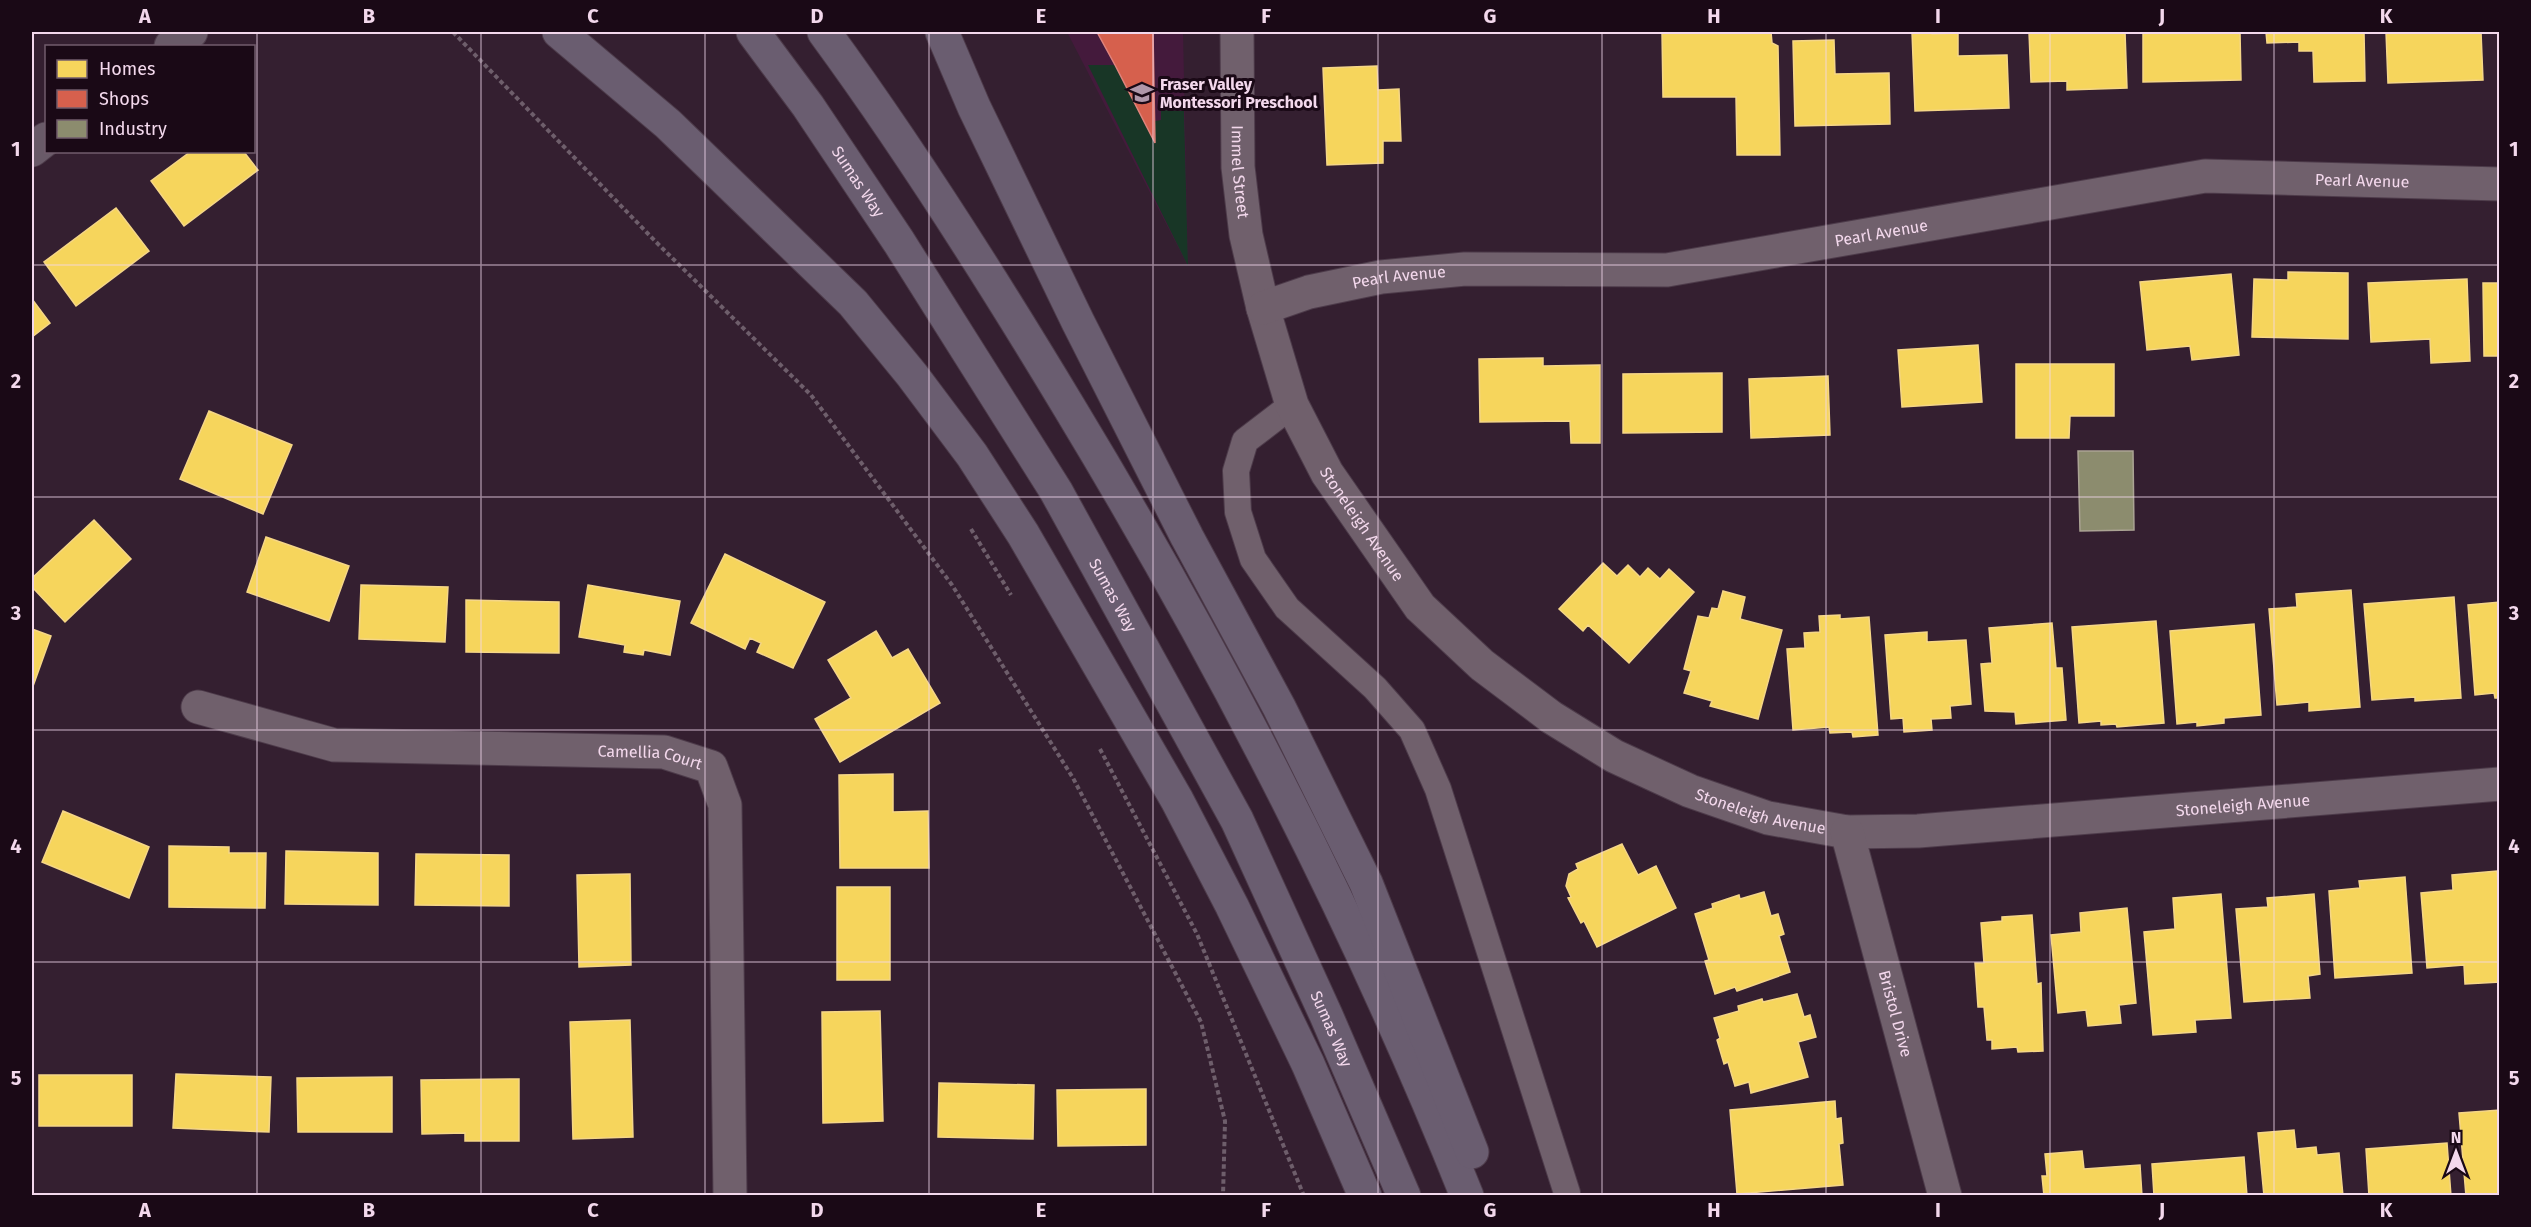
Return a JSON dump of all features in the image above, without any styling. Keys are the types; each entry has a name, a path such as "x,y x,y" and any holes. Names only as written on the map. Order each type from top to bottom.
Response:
{"highway":[{"path":"559,32 668,124 853,303 912,375 972,455 1023,534 1177,800 1232,906 1308,1064 1365,1196"},
{"name":"Sumas Way","path":"753,32 808,106 899,242 1056,491 1237,820 1326,1015 1404,1196"},
{"path":"824,32 854,73 1005,302 1147,536 1215,658 1310,843 1396,1024 1467,1196"},
{"path":"942,32 974,107 1078,322 1187,537 1279,707 1365,883 1488,1196"}],"main road":[{"path":"172,45 191,32"},
{"path":"32,150 45,140"}],"street":[{"name":"Immel Street","path":"1237,32 1238,167 1246,236 1263,308"},
{"name":"Pearl Avenue","path":"1263,308 1309,292 1381,277 1465,269 1667,270 2205,176 2499,184"},
{"name":"Stoneleigh Avenue","path":"1263,308 1292,405 1327,473 1420,607 1482,665 1551,717 1614,756 1690,791 1768,818 1847,832 1917,831 2499,784"},
{"name":"Camellia Court","path":"198,707 334,746 664,752 711,767 725,805 729,1196"},
{"name":"Bristol Drive","path":"1847,832 1945,1196"}],"lane":[{"path":"1292,405 1245,441 1236,471 1238,512 1252,559 1287,608 1375,688 1412,730 1438,789 1567,1193"}],"path":[{"path":"453,32 656,242 811,395 952,585 1073,778 1201,1022 1225,1121 1223,1196"},
{"path":"967,522 1016,604"},
{"path":"1100,748 1197,934 1304,1196"}],"shaded area":[{"path":"1067,32 1183,32 1188,266"}],"green space":[{"path":"1088,65 1115,65 1155,141 1155,121 1161,120 1161,110 1184,111 1188,266"}],"building: Homes":[{"path":"1662,32 1771,32 1772,43 1778,46 1780,155 1737,155 1736,97 1663,97"},
{"path":"1912,32 1958,33 1958,56 2007,55 2009,108 1915,111"},
{"path":"2029,32 2125,32 2127,88 2067,90 2067,81 2031,82"},
{"path":"2143,32 2240,32 2241,80 2143,82"},
{"path":"2266,32 2364,32 2365,81 2314,82 2313,51 2299,51 2299,42 2267,43"},
{"path":"2386,32 2481,32 2483,80 2388,83"},
{"path":"1834,40 1835,74 1889,73 1890,124 1795,126 1793,41"},
{"path":"1377,66 1378,90 1399,89 1401,141 1383,141 1383,163 1327,165 1323,68"},
{"path":"189,153 245,153 258,170 184,226 151,181"},
{"path":"116,208 149,251 76,306 44,262"},
{"path":"2288,272 2348,273 2348,339 2252,337 2254,279 2288,280"},
{"path":"2231,274 2239,355 2192,360 2190,346 2147,350 2140,282"},
{"path":"2467,279 2470,361 2431,363 2430,339 2371,342 2368,283"},
{"path":"2483,283 2500,283 2500,356 2484,356"},
{"path":"32,299 50,323 32,337"},
{"path":"1978,345 1982,402 1902,407 1898,350"},
{"path":"1543,358 1543,366 1600,365 1600,443 1571,443 1570,421 1480,422 1479,359"},
{"path":"2016,364 2114,364 2114,416 2070,416 2069,438 2016,438"},
{"path":"1722,373 1722,432 1623,433 1623,374"},
{"path":"1828,376 1830,435 1751,438 1749,379"},
{"path":"209,411 292,445 263,514 180,479"},
{"path":"94,520 131,559 65,622 32,587 32,578"},
{"path":"266,537 349,566 329,621 247,592"},
{"path":"725,554 825,602 793,668 757,652 761,643 750,638 745,649 691,623"},
{"path":"1603,563 1617,576 1628,565 1640,577 1648,568 1660,579 1669,569 1694,592 1629,663 1588,625 1583,631 1559,609"},
{"path":"361,585 448,587 445,642 359,639"},
{"path":"588,585 680,601 670,655 644,650 643,655 624,652 625,645 579,637"},
{"path":"2351,590 2360,707 2309,711 2309,702 2277,705 2269,609 2297,607 2296,594"},
{"path":"1723,591 1745,597 1740,619 1782,630 1758,719 1710,706 1712,701 1684,693 1691,671 1684,669 1698,616 1709,618 1712,608 1718,609"},
{"path":"2454,597 2461,698 2415,701 2415,697 2372,700 2364,604"},
{"path":"466,600 559,602 559,653 466,652"},
{"path":"2500,602 2500,698 2495,698 2494,693 2475,695 2468,605"},
{"path":"1840,615 1840,619 1869,617 1878,735 1853,737 1852,732 1830,733 1829,727 1793,730 1787,649 1805,648 1804,633 1820,632 1819,616"},
{"path":"2156,621 2164,723 2117,727 2116,724 2101,725 2101,721 2079,723 2072,627"},
{"path":"2052,623 2056,668 2062,668 2066,720 2016,724 2015,712 1985,711 1981,664 1992,663 1989,628"},
{"path":"2254,624 2261,715 2224,718 2224,723 2197,726 2197,722 2177,724 2170,631"},
{"path":"32,629 51,636 32,689"},
{"path":"876,631 892,658 908,649 940,703 840,762 815,719 851,698 828,660"},
{"path":"1927,632 1927,642 1966,640 1971,704 1950,706 1951,718 1931,719 1932,730 1904,732 1903,718 1891,719 1885,635"},
{"path":"893,774 893,812 928,811 929,868 840,868 839,775"},
{"path":"63,811 149,847 129,898 42,862"},
{"path":"1622,844 1638,875 1656,866 1676,908 1597,947 1584,921 1581,923 1568,898 1571,897 1566,886 1569,874 1578,869 1576,864"},
{"path":"169,846 229,847 229,853 266,853 265,908 169,907"},
{"path":"286,851 378,853 378,905 285,904"},
{"path":"416,854 509,855 509,906 415,905"},
{"path":"2497,871 2500,908 2500,982 2465,984 2464,965 2427,968 2421,893 2453,890 2452,875"},
{"path":"630,874 631,965 579,967 577,875"},
{"path":"2405,877 2412,973 2335,978 2329,891 2360,888 2359,881"},
{"path":"837,887 890,887 890,980 837,980"},
{"path":"1764,892 1771,916 1778,914 1784,934 1779,936 1790,972 1737,991 1735,987 1715,994 1705,961 1709,960 1695,914 1713,908 1712,904 1739,895 1740,899"},
{"path":"2221,894 2231,1018 2195,1020 2196,1032 2153,1035 2144,932 2175,929 2173,898"},
{"path":"2314,894 2320,974 2308,976 2310,998 2244,1002 2236,909 2268,907 2267,898"},
{"path":"2127,908 2136,1003 2119,1005 2121,1023 2088,1026 2086,1010 2058,1013 2051,935 2081,932 2080,913"},
{"path":"2032,915 2037,984 2041,983 2043,1051 2018,1052 2017,1047 1992,1049 1992,1040 1987,1040 1984,1007 1978,1007 1975,963 1984,963 1981,923 2002,921 2002,917"},
{"path":"1797,994 1804,1017 1810,1015 1816,1037 1798,1042 1808,1077 1751,1093 1749,1082 1735,1086 1728,1062 1724,1064 1714,1018 1739,1011 1738,1006 1762,999 1763,1002"},
{"path":"880,1011 883,1121 823,1123 822,1012"},
{"path":"630,1020 633,1137 573,1139 570,1022"},
{"path":"176,1074 271,1077 269,1132 173,1128"},
{"path":"39,1075 132,1075 132,1126 39,1126"},
{"path":"392,1077 392,1132 298,1132 297,1078"},
{"path":"519,1079 519,1141 465,1141 465,1133 422,1134 421,1080"},
{"path":"939,1083 1034,1085 1033,1139 938,1137"},
{"path":"1146,1089 1146,1145 1058,1146 1057,1090"},
{"path":"1835,1101 1836,1119 1841,1118 1843,1143 1839,1144 1843,1185 1737,1194 1730,1110"},
{"path":"2500,1110 2500,1196 2466,1196 2459,1113"},
{"path":"2294,1130 2296,1149 2316,1147 2317,1155 2339,1153 2343,1196 2264,1196 2258,1133"},
{"path":"2447,1143 2451,1196 2369,1196 2366,1149"},
{"path":"2082,1151 2084,1169 2140,1165 2142,1196 2044,1196 2042,1176 2047,1176 2045,1154"},
{"path":"2244,1157 2247,1196 2154,1196 2152,1164"}],"building: Shops":[{"name":"Fraser Valley Montessori Preschool","path":"1097,32 1153,32 1155,143 1115,65"}],"building: Industry":[{"path":"2078,451 2133,451 2134,530 2080,531"}],"place":[{"name":"Fraser Valley Montessori Preschool","path":"1142,93"}]}
